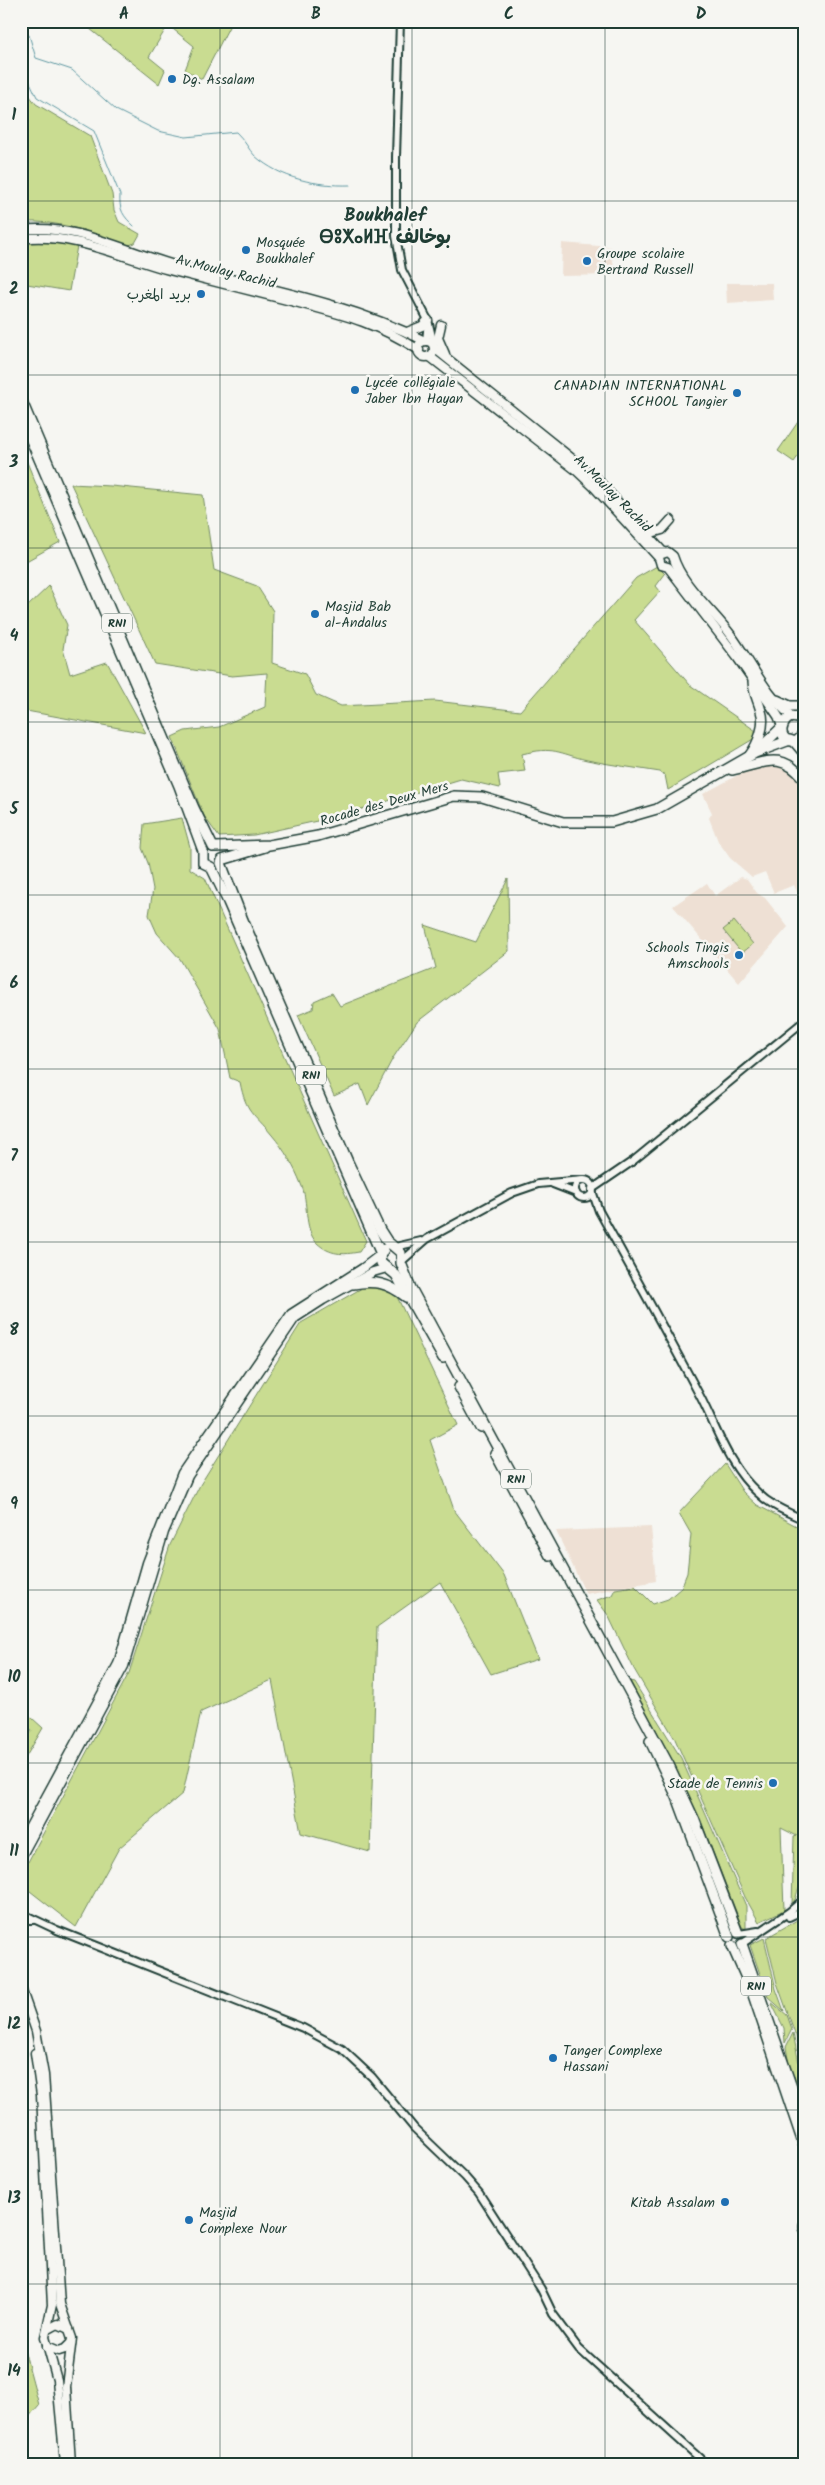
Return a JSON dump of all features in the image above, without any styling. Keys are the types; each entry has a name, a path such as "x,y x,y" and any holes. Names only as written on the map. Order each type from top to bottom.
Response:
{"highway":[{"name":"RN1","path":"21,399 188,793 214,847 221,852 222,862 243,920 348,1162 380,1230 401,1253 402,1262 411,1288 669,1765 695,1821 804,2122"},
{"name":"RN1","path":"21,417 179,786 204,851 203,862 211,867 240,928 381,1254 381,1263 394,1273 446,1362 632,1706 677,1797 738,1938 736,1948 732,1946 751,1989 804,2146"},
{"path":"752,754 758,742 763,719 753,691 753,680"},
{"path":"776,700 790,706 804,706"},
{"name":"Rocade des Deux Mers","path":"214,847 270,845 318,836 454,796 482,797 563,822 612,822 657,809 752,754 782,727 788,719 798,717"},
{"path":"798,717 804,724"},
{"path":"782,727 784,736 791,741"},
{"name":"Rocade des Deux Mers","path":"752,754 800,739 804,734"},
{"path":"724,771 779,760 790,764 804,779"},
{"name":"Rocade des Deux Mers","path":"222,862 270,845"},
{"path":"204,851 214,847"},
{"path":"211,867 222,862"},
{"path":"381,1254 386,1248 394,1247"},
{"path":"387,1268 398,1267 402,1262"},
{"path":"353,1284 380,1282 395,1288 409,1300"}],"main road":[{"name":"Av.Moulay Rachid","path":"23,229 50,228 74,232 170,264 349,309 425,341"},
{"name":"Av.Moulay Rachid","path":"21,239 46,237 72,240 169,270 335,311 380,327 418,350"},
{"path":"407,332 422,326 428,320"},
{"path":"441,325 438,338 448,358"},
{"path":"425,341 434,347 433,353 429,356 421,354 418,350 421,343 425,341"},
{"name":"Av.Moulay Rachid","path":"434,347 595,477 648,534 662,555"},
{"name":"Av.Moulay Rachid","path":"429,356 576,470 662,555"},
{"path":"648,534 662,530 670,520"},
{"path":"782,727 778,716 671,565 672,554 662,555 661,565 671,565 693,589 734,638 776,700 798,717"},
{"path":"791,741 804,754"},
{"path":"21,1843 118,1664 147,1563 182,1473 291,1314 381,1254"},
{"path":"21,1857 124,1666 159,1548 185,1480 295,1318 305,1310 373,1272 387,1268"},
{"path":"21,1988 36,2031 44,2075 60,2304 72,2341 66,2387 72,2464"},
{"path":"21,2003 33,2042 41,2095 52,2305 46,2332 47,2346 57,2380 65,2464"},
{"path":"46,2332 49,2327 58,2324 66,2326 70,2331"},
{"path":"47,2346 56,2351 62,2351 72,2341"}],"street":[{"path":"400,21 396,236 402,270 428,320 434,347"},
{"path":"425,341 428,320"},
{"path":"583,1198 588,1197 592,1190 633,1161 804,1021"},
{"path":"394,1247 427,1238 529,1186 611,1175"},
{"path":"585,1180 591,1184 599,1211 682,1362 723,1446 742,1476 758,1494 774,1506 804,1520"},
{"path":"576,1193 576,1184 585,1180"},
{"path":"549,1183 576,1193 599,1211"},
{"path":"402,1262 427,1238"},
{"path":"776,1922 803,1901 804,1892"},
{"path":"738,1938 761,1930 804,1910"},
{"path":"21,1913 34,1920 303,2028 336,2045 354,2058 414,2128 479,2193 541,2289 553,2314 579,2349 706,2464"},
{"path":"21,1920 34,1920"}],"shaded area":[{"name":"Groupe scolaire Bertrand Russell","path":"562,243 611,247 615,275 561,276"},
{"path":"726,283 772,283 773,300 727,303"},
{"path":"775,762 786,765 804,787 804,907 794,885 774,893 765,872 752,877 730,858 718,841 709,818 712,813 703,794 751,768"},
{"name":"Schools Tingis Amschools","path":"741,877 747,879 757,893 765,898 788,927 739,983 673,906 707,883 715,896"},
{"path":"651,1527 656,1581 586,1594 556,1531"}],"green space":[{"path":"80,21 232,21 202,79 185,70 194,46 168,25 149,57 165,70 159,84"},
{"path":"21,76 29,95 36,104 90,136 112,194 114,210 119,222 140,234 135,243 129,245 63,225 21,222"},
{"path":"38,241 77,246 69,291 21,283 21,242"},
{"path":"800,419 804,422 804,448 794,462 778,451"},
{"path":"21,455 24,455 60,542 21,564"},
{"path":"71,484 203,495 214,570 257,586 273,611 272,663 305,674 316,695 341,706 435,701 520,711 636,578 657,566 665,574 656,586 660,591 634,620 690,685 756,731 755,738 668,790 665,775 660,772 596,762 556,751 542,751 522,754 525,771 498,774 500,788 461,779 335,817 254,835 219,837 204,816 172,737 185,731 219,727 265,707 267,673 232,676 155,664"},
{"path":"49,586 67,625 63,649 70,674 107,662 146,733 21,710 21,593 28,606"},
{"path":"182,818 190,847 190,869 205,878 366,1241 359,1252 342,1254 332,1252 322,1247 313,1237 308,1223 305,1198 296,1172 281,1146 251,1112 242,1092 240,1082 230,1078 220,1029 180,959 157,933 149,915 153,889 148,863 142,848 144,824"},
{"path":"508,879 509,951 417,1022 393,1058 368,1105 360,1084 334,1096 298,1015 313,1009 314,1001 332,993 340,1006 436,968 425,925 476,942"},
{"path":"734,921 753,944 742,953 723,930"},
{"path":"391,1284 458,1425 430,1440 454,1510 504,1575 538,1659 491,1674 440,1582 377,1627 370,1852 301,1833 272,1680 201,1712 183,1793 119,1848 76,1927 21,1884 21,1875 129,1673 170,1545 200,1485 301,1323 362,1288"},
{"path":"725,1464 743,1492 757,1505 804,1530 804,1881 792,1904 794,1837 797,1836 781,1828 784,1910 759,1922 745,1897 675,1739 634,1669 608,1615 597,1600 612,1595 615,1589 635,1586 653,1604 668,1599 681,1588 687,1573 691,1534 679,1513"},
{"path":"630,1681 634,1682 681,1758 746,1906 746,1929 742,1927 700,1819 671,1758"},
{"path":"21,1708 43,1728 21,1765 21,1750 32,1730 21,1724"},
{"path":"804,1916 804,2076 796,2036 777,1983 766,1938"},
{"path":"764,1938 776,1989 784,2011 768,1997 750,1945"},
{"path":"771,2002 787,2015 792,2029 785,2043 784,2028"},
{"path":"793,2033 804,2089 804,2113 794,2076 791,2076 786,2047"},
{"path":"21,2338 39,2405 21,2426"}],"waterway":[{"path":"21,30 25,49 25,72 37,97 94,131 120,195 120,205 127,219 134,226"},
{"path":"22,31 29,35 36,58 72,70 116,110 158,131 186,137 236,132 255,156 265,164 288,176 325,184 350,185"}],"place":[{"name":"Dg. Assalam","path":"172,79"},
{"name":"Mosquée Boukhalef","path":"246,250"},
{"name":"Groupe scolaire Bertrand Russell","path":"587,261"},
{"name":"بريد المغرب","path":"201,294"},
{"name":"Lycée collégiale Jaber Ibn Hayan","path":"355,390"},
{"name":"CANADIAN INTERNATIONAL SCHOOL Tangier","path":"737,393"},
{"name":"Masjid Bab al-Andalus","path":"315,614"},
{"name":"Schools Tingis Amschools","path":"739,955"},
{"name":"Stade de Tennis","path":"773,1783"},
{"name":"Tanger Complexe Hassani","path":"553,2058"},
{"name":"Kitab Assalam","path":"725,2202"},
{"name":"Masjid Complexe Nour","path":"189,2220"}],"district":[{"name":"Boukhalef ⴱⵓⵅⴰⵍⴼ بوخالف","path":"385,225"}]}
